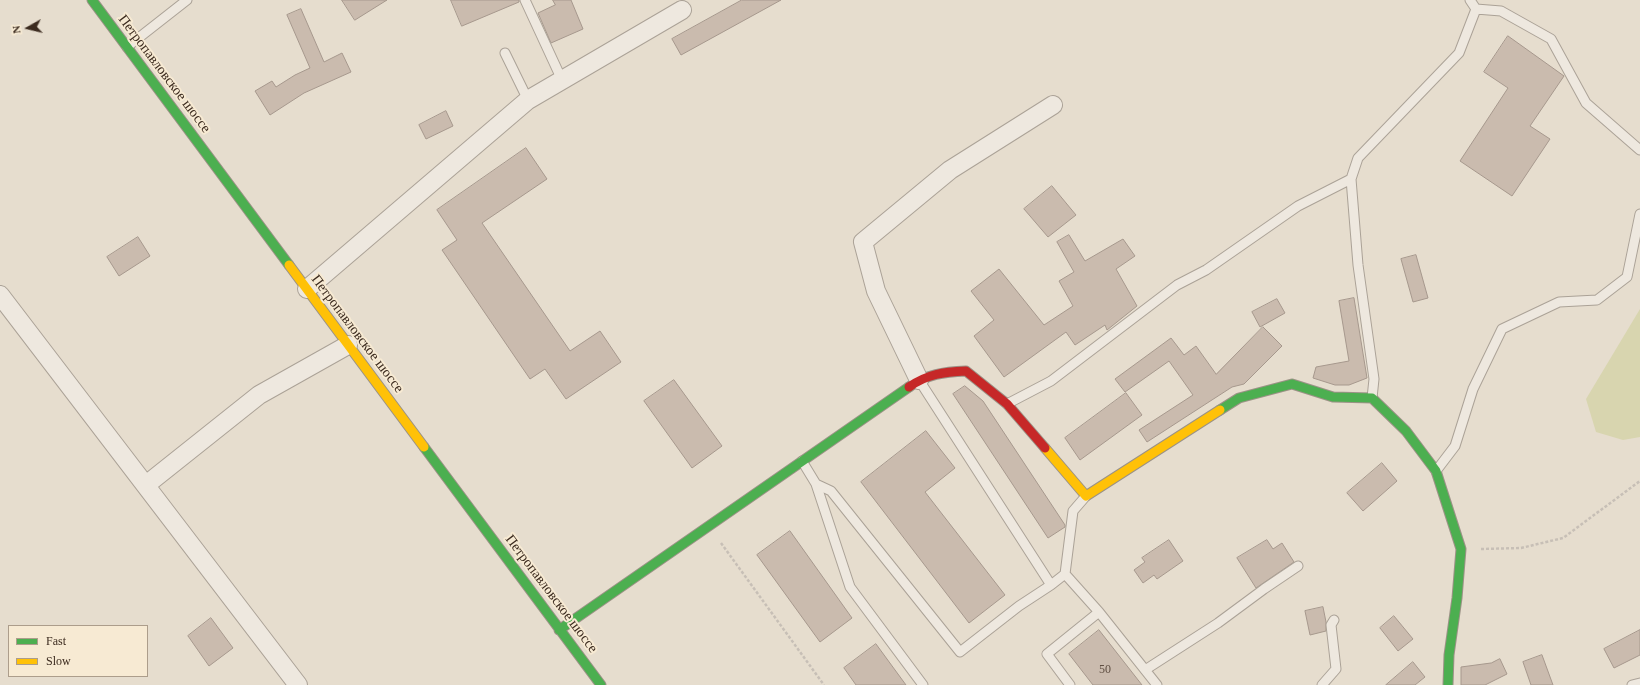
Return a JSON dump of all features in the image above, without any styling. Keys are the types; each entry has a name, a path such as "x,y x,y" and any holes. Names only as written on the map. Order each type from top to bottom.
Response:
{"street":[{"name":"Петропавловское шоссе","path":"92,0 600,685"},
{"path":"307,290 528,100 680,5"},
{"path":"919,380 876,291 863,242 950,170 1053,105"},
{"path":"0,295 298,685"},
{"path":"146,485 259,395 348,345"},
{"path":"559,630 919,380 943,372 966,371 1007,404 1086,496 1239,398 1292,384 1333,397 1372,398 1406,432 1436,470 1461,549 1457,598 1449,655 1448,685"}],"lane":[{"path":"99,9 105,0"},
{"path":"126,47 186,0"},
{"path":"525,0 562,80"},
{"path":"1470,0 1476,9"},
{"path":"1476,9 1501,11 1551,39 1586,103 1640,150"},
{"path":"1372,398 1374,379 1358,265 1351,179 1358,158 1459,53 1476,9"},
{"path":"504,53 528,100"},
{"path":"1007,404 1051,381 1177,285 1206,270 1298,206 1351,179"},
{"path":"1436,470 1455,446 1473,389 1502,329 1559,302 1597,300 1627,277 1640,214"},
{"path":"919,380 1051,585"},
{"path":"802,461 816,484 850,587 923,685"},
{"path":"816,484 831,491 960,652 1019,606 1065,574 1073,511 1086,496"},
{"path":"1145,670 1218,623 1298,566"},
{"path":"1065,574 1099,612 1157,685"},
{"path":"1070,685 1047,654 1099,612"},
{"path":"1322,685 1327,682 1336,669 1330,625 1334,620"},
{"path":"1632,685 1640,683"}],"path":[{"path":"1461,549 1521,548 1563,538 1640,481"},
{"path":"709,526 824,685"}],"shaded area":[{"path":"1640,309 1640,437 1623,440 1596,432 1586,399"}],"building":[{"path":"342,0 387,0 355,20"},
{"path":"451,0 519,0 519,2 462,26"},
{"path":"553,0 571,0 583,29 551,43 538,13 555,5"},
{"path":"742,0 781,0 681,55 672,39"},
{"path":"301,9 324,62 342,53 351,72 304,93 270,115 255,91 272,81 276,87 295,75 310,68 287,15"},
{"path":"1508,36 1564,76 1530,126 1550,139 1512,196 1460,161 1508,88 1484,72"},
{"path":"446,111 453,126 426,139 419,125"},
{"path":"526,148 547,179 482,223 570,351 600,331 621,362 566,399 545,369 530,379 442,250 457,240 437,210"},
{"path":"1052,186 1076,215 1048,237 1024,209"},
{"path":"1069,235 1085,261 1123,239 1135,256 1116,269 1137,306 1107,330 1105,325 1075,345 1066,332 1004,377 974,336 994,320 971,291 999,269 1044,325 1073,306 1059,281 1074,272 1057,242"},
{"path":"138,237 150,256 119,276 107,257"},
{"path":"1416,255 1428,298 1413,302 1401,259"},
{"path":"1354,298 1367,378 1349,385 1335,385 1313,378 1316,367 1349,361 1339,301"},
{"path":"1277,299 1285,313 1260,327 1252,312"},
{"path":"1263,327 1282,346 1244,384 1232,387 1147,442 1139,430 1193,395 1169,361 1125,392 1115,379 1171,338 1184,355 1196,346 1216,374"},
{"path":"674,380 722,446 692,468 644,401"},
{"path":"965,386 983,401 1065,525 1065,527 1048,538 953,394"},
{"path":"1126,393 1142,415 1080,460 1065,438"},
{"path":"926,431 955,468 925,492 1005,595 969,623 861,482"},
{"path":"1382,463 1397,481 1363,511 1347,493"},
{"path":"790,531 852,618 820,642 757,555"},
{"path":"1169,540 1183,561 1157,579 1154,575 1143,583 1134,570 1145,562 1142,558"},
{"path":"1267,540 1273,549 1282,543 1294,562 1256,588 1237,558"},
{"path":"1323,607 1326,631 1310,635 1305,611"},
{"path":"1394,616 1413,639 1398,651 1380,628"},
{"path":"211,618 233,648 209,666 188,636"},
{"path":"1099,630 1142,685 1093,685 1069,654"},
{"path":"1640,630 1640,655 1614,668 1604,649"},
{"path":"876,644 906,685 856,685 844,668"},
{"path":"1542,655 1553,685 1531,685 1523,662"},
{"path":"1500,659 1507,674 1485,685 1461,685 1461,667 1491,663"},
{"path":"1413,662 1425,677 1415,685 1386,685"}],"traffic: fast":[{"path":"92,0 289,265"},
{"path":"1220,410 1239,398 1292,384 1333,397 1372,398 1406,431 1436,471 1461,549 1457,598 1449,655 1448,685"},
{"path":"559,630 909,387"},
{"path":"424,447 601,685"}],"traffic: slow":[{"path":"289,265 424,447"},
{"path":"1045,448 1086,496 1220,410"}],"traffic: jam":[{"path":"909,387 922,379 936,374 966,371 1007,404 1045,448"}]}
